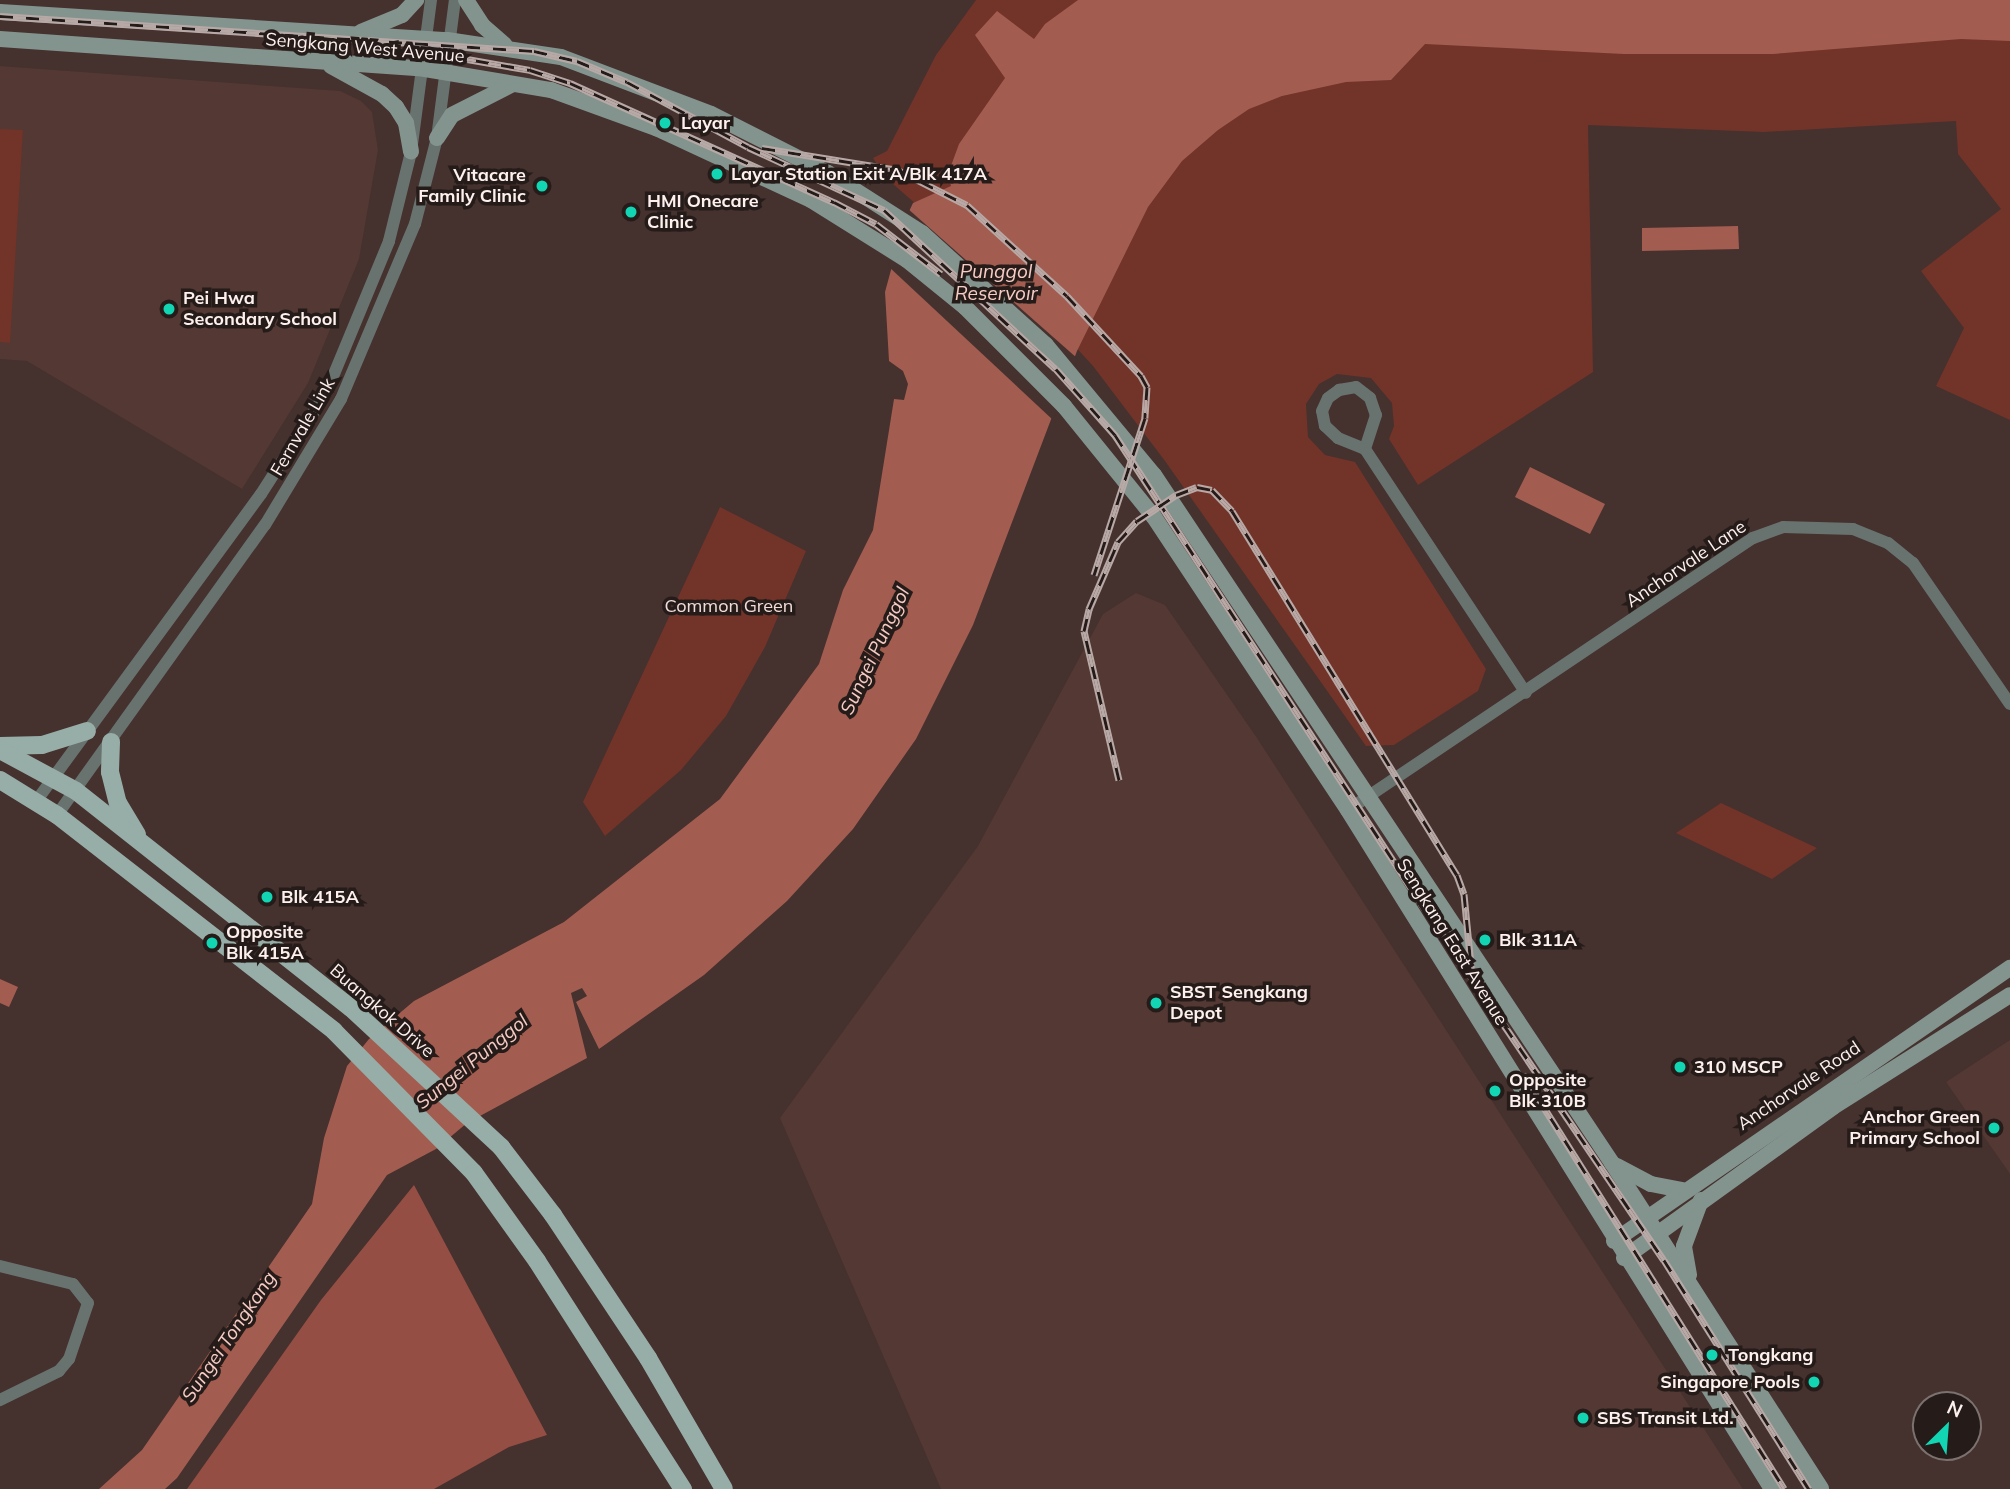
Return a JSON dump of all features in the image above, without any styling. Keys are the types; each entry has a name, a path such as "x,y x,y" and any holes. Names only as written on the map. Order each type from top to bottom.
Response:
{"main road":[{"path":"359,33 402,15 416,0"},
{"path":"466,0 482,25 505,45"},
{"name":"Sengkang West Avenue","path":"0,12 359,33 505,45 618,75 711,114 885,206 980,283 1098,403 1184,517 1276,654"},
{"name":"Sengkang West Avenue","path":"0,39 418,68 551,90 656,128 767,177 870,234 965,307 1082,426"},
{"path":"322,62 382,94 396,107 406,122 411,152"},
{"path":"437,138 452,115 475,99 513,84"},
{"name":"Sengkang East Avenue","path":"1082,426 1154,517 1348,810 1624,1258 1772,1489"},
{"name":"Sengkang East Avenue","path":"1276,654 1647,1216 1821,1489"},
{"path":"0,748 42,745 87,731"},
{"path":"111,742 110,772 118,803 142,844"},
{"name":"Buangkok Drive","path":"0,748 76,791 351,1008 501,1147 553,1215 641,1347 724,1489"},
{"path":"0,780 37,800 57,815 334,1031 474,1173 537,1261 683,1489"},
{"name":"Anchorvale Road","path":"1614,1241 1682,1190 2010,968"},
{"name":"Anchorvale Road","path":"1624,1258 1702,1198 1934,1039 2010,995"},
{"path":"1612,1163 1639,1179 1682,1190"},
{"path":"1693,1287 1684,1246 1702,1198"}],"street":[{"name":"Fernvale Link","path":"37,800 261,494 327,391 389,241 411,152 418,68 431,0"},
{"name":"Fernvale Link","path":"57,815 265,526 341,399 400,266 437,138 447,40 455,0"},
{"path":"1365,449 1376,415 1370,398 1356,387 1339,390 1328,398 1322,411 1325,426 1338,438 1365,449 1526,693"},
{"name":"Anchorvale Lane","path":"1348,810 1526,693 1753,538 1783,527 1819,525 1864,533 1888,543 1913,562 2010,705"},
{"path":"0,1266 73,1284 88,1303 69,1359 59,1371 0,1400"}],"shaded area":[{"name":"Pei Hwa Secondary School","path":"0,66 340,91 361,101 372,112 378,150 359,259 308,383 242,489 27,361 0,359"},
{"name":"SBST Sengkang Depot","path":"1136,593 1165,605 1257,738 1743,1489 941,1489 780,1118 978,846 1103,614"},
{"name":"Anchor Green Primary School","path":"2010,1040 2010,1174 1946,1082"},
{"path":"414,1185 547,1435 509,1447 434,1489 187,1489 321,1300"}],"green space":[{"path":"976,0 1993,0 2010,12 2010,420 1936,386 1964,328 1921,271 2001,209 1958,154 1956,121 1764,132 1588,125 1593,372 1418,485 1389,439 1394,426 1392,403 1371,378 1337,374 1319,384 1306,404 1308,437 1325,455 1355,462 1486,669 1478,691 1394,745 1366,746 1165,461 1093,366 1060,330 885,177 873,158 887,151 936,55"},
{"path":"0,129 23,130 10,343 0,342"},
{"name":"Common Green","path":"720,507 806,551 765,647 726,716 681,770 605,836 583,802"},
{"path":"1721,803 1817,848 1772,879 1676,833"}],"water":[{"name":"Punggol Reservoir","path":"1078,0 2010,0 2010,41 1961,39 1773,54 1624,54 1425,44 1391,80 1346,82 1282,96 1249,109 1218,130 1182,161 1148,207 1077,351 973,625 916,739 853,829 787,901 704,975 599,1049 576,1002 587,996 582,988 571,993 587,1058 467,1123 436,1149 387,1175 177,1478 165,1489 99,1489 142,1450 312,1204 324,1138 347,1066 369,1039 414,1001 564,922 720,799 819,664 843,590 873,530 894,399 904,400 908,384 903,371 889,361 885,292 904,222 913,203 951,186 948,174 959,144 1005,78 975,35 997,11 1034,39 1045,24"},
{"path":"1738,226 1739,249 1642,251 1642,228"},
{"path":"1530,467 1605,504 1590,534 1515,497"},
{"path":"0,979 18,987 9,1007 0,1003"}],"pier":[{"path":"907,208 1078,359 1053,420 888,266"}],"railway":[{"path":"0,16 534,51 577,61 627,82 748,147 884,210 1056,369 1115,435 1417,897 1664,1260 1809,1489"},
{"path":"450,56 530,70 570,83 834,202 876,224 941,274"},
{"path":"762,148 898,170 967,205 1067,296 1141,376 1147,387 1145,418 1094,575"},
{"path":"1119,780 1084,631 1089,609 1118,542 1137,521 1176,495 1197,487 1212,490 1232,511 1457,875 1464,894 1472,975"},
{"path":"1523,1074 1784,1489"}],"place":[{"name":"Layar","path":"665,123"},
{"name":"Layar Station Exit A/Blk 417A","path":"717,174"},
{"name":"Vitacare Family Clinic","path":"542,186"},
{"name":"HMI Onecare Clinic","path":"631,212"},
{"name":"Pei Hwa Secondary School","path":"169,309"},
{"name":"Blk 415A","path":"267,897"},
{"name":"Blk 311A","path":"1485,940"},
{"name":"Opposite Blk 415A","path":"212,943"},
{"name":"SBST Sengkang Depot","path":"1156,1003"},
{"name":"310 MSCP","path":"1680,1067"},
{"name":"Opposite Blk 310B","path":"1495,1091"},
{"name":"Anchor Green Primary School","path":"1994,1128"},
{"name":"Tongkang","path":"1712,1355"},
{"name":"Singapore Pools","path":"1814,1382"},
{"name":"SBS Transit Ltd.","path":"1583,1418"}],"water label":[{"name":"Sungei Punggol","path":"875,651"},
{"name":"Sungei Punggol","path":"472,1062"},
{"name":"Sungei Tongkang","path":"229,1337"}]}
